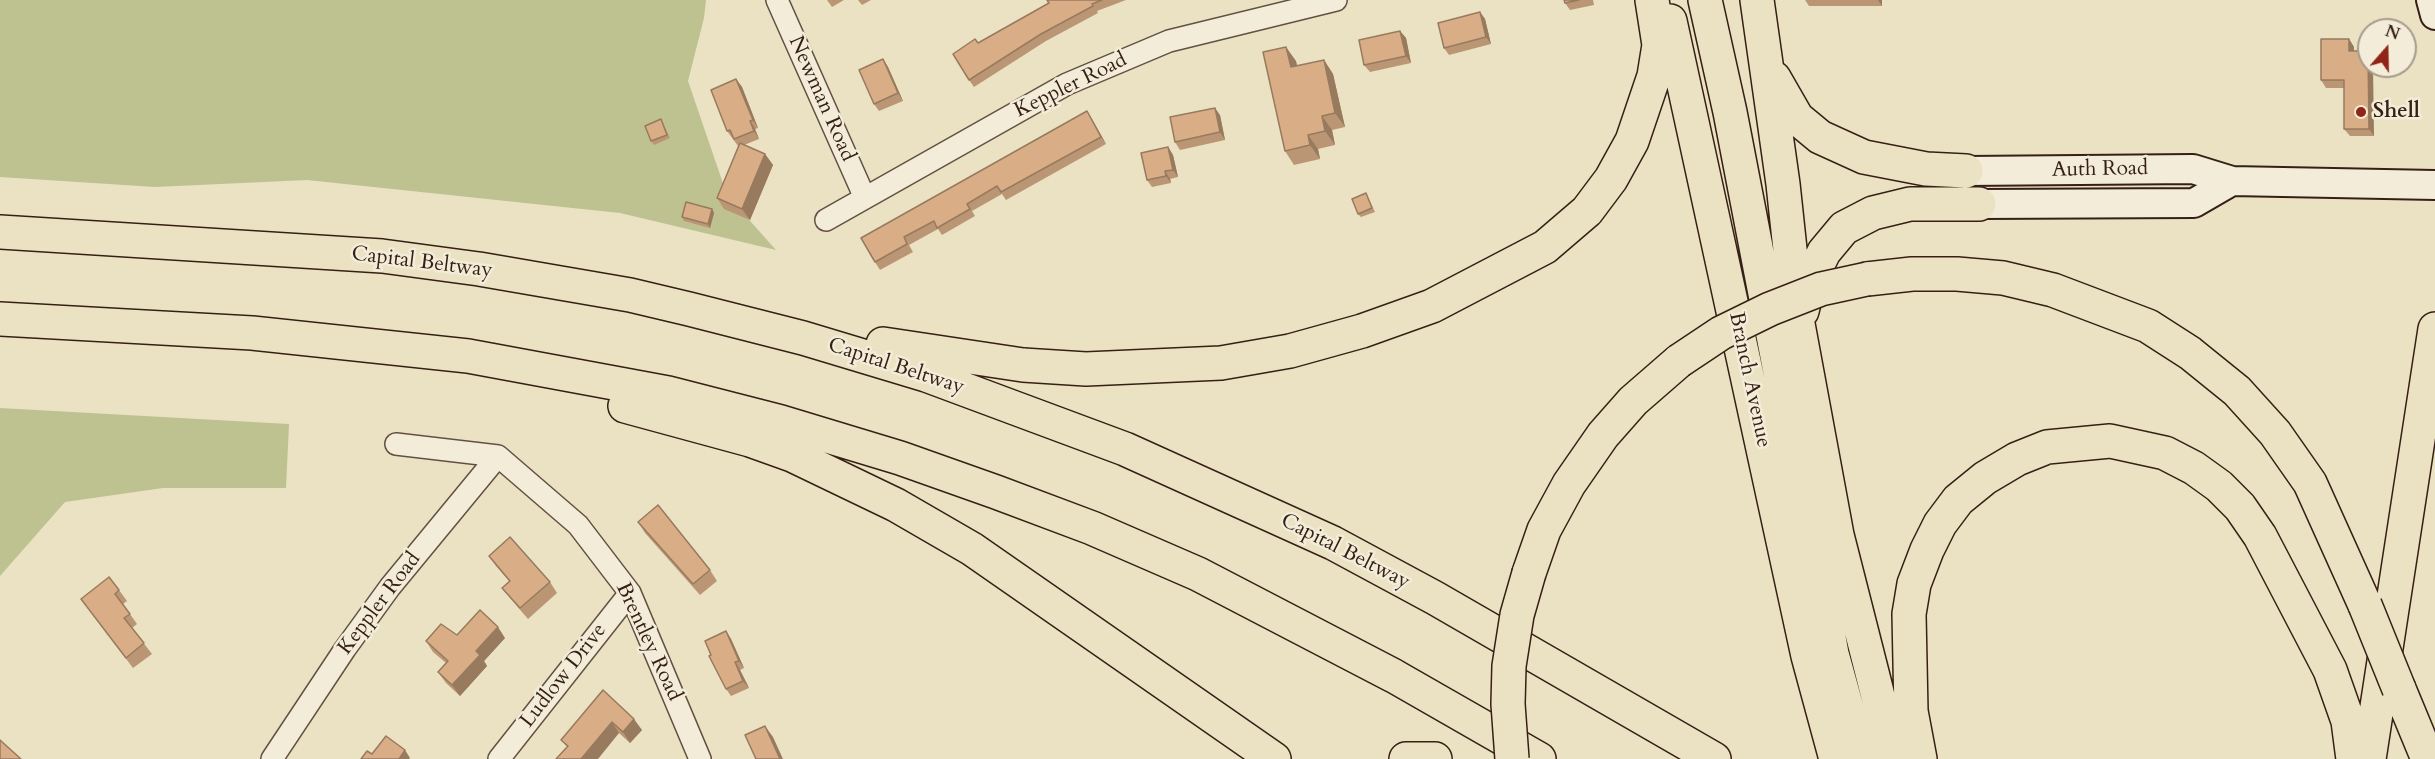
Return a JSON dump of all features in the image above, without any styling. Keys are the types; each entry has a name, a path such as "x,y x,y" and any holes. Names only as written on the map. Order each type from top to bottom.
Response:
{"highway":[{"path":"630,295 924,351 1023,364 1086,369 1221,363 1290,351 1362,331 1432,306 1496,274 1545,247 1587,211 1611,179 1632,141 1647,102 1659,45 1652,0"},
{"name":"Branch Avenue","path":"1665,0 1808,656 1836,759"},
{"path":"1705,0 1730,112 1832,654 1862,759"},
{"path":"1757,0 1783,184 1798,324 1837,535 1894,759"},
{"path":"1765,57 1780,91 1797,118 1820,137 1864,157 1926,169 1966,171"},
{"path":"1798,324 1809,283 1824,252 1844,228 1873,213 1910,204 1979,204"},
{"name":"Capital Beltway","path":"0,232 382,256 479,269 630,295 803,338 926,375 1125,448 1333,543 1714,759"},
{"path":"1512,759 1508,704 1509,666 1517,615 1544,530 1569,484 1603,435 1633,401 1679,361 1721,333 1770,309 1821,289 1867,279 1912,274 1957,274 2003,278 2053,290 2148,326 2190,353 2237,391 2275,433 2310,483 2366,605 2428,759"},
{"path":"0,319 252,333 468,356 668,393 781,422 900,458 1092,528 1198,574 1354,654 1539,759"},
{"path":"2368,759 2435,329"},
{"path":"252,333 467,369 662,416 792,455 896,505 972,549 1274,759"},
{"path":"1920,759 1911,711 1909,614 1914,584 1926,550 1940,524 1958,500 1985,478 2017,459 2047,447 2110,441 2165,453 2202,474 2240,507 2260,536 2330,670 2348,721 2353,759"},
{"path":"1784,548 1800,658 1823,759"},
{"path":"1484,627 1734,759"},
{"path":"1406,759 1435,759"}],"main road":[{"path":"2431,0 2435,15"},
{"name":"Auth Road","path":"1966,171 2193,169 2232,181 2435,185"},
{"name":"Auth Road","path":"1979,204 2194,203 2232,181"}],"street":[{"name":"Newman Road","path":"777,0 865,198"},
{"name":"Keppler Road","path":"826,220 1068,84 1169,41 1336,0"},
{"path":"396,444 498,456"},
{"name":"Keppler Road","path":"272,759 338,659 390,587 498,456"},
{"name":"Brentley Road","path":"498,456 578,525 630,593 700,759"},
{"name":"Ludlow Drive","path":"499,759 630,593"}],"green space":[{"path":"0,0 706,0 704,18 688,81 727,195 776,250 620,213 307,180 155,187 0,177"},
{"path":"0,408 289,424 286,488 163,488 65,502 0,576"}],"building":[{"path":"1047,0 1102,0 1041,34 969,80 953,54 975,39 978,43 1049,3"},
{"path":"1480,12 1486,37 1444,48 1438,23"},
{"path":"1400,31 1406,56 1364,65 1359,40"},
{"path":"2321,39 2349,39 2349,51 2357,51 2357,78 2368,78 2369,129 2344,129 2344,80 2321,80"},
{"path":"1286,47 1291,67 1324,60 1335,113 1322,116 1325,131 1308,135 1310,145 1285,151 1263,52"},
{"path":"883,59 898,93 874,104 859,70"},
{"path":"736,79 753,120 750,121 754,131 734,139 730,130 727,131 711,90"},
{"path":"1215,108 1220,132 1175,142 1170,117"},
{"path":"1087,111 1101,137 1001,192 997,186 967,204 970,209 937,228 934,221 904,237 907,244 875,262 861,238"},
{"path":"661,119 667,135 651,141 645,126"},
{"path":"740,143 765,154 742,209 717,198"},
{"path":"1168,147 1173,170 1165,171 1166,176 1147,180 1141,153"},
{"path":"1366,193 1372,208 1358,214 1352,199"},
{"path":"686,202 712,209 708,224 682,217"},
{"path":"658,505 710,570 693,584 638,522"},
{"path":"510,537 550,582 520,608 502,588 510,581 489,556"},
{"path":"109,577 119,590 115,594 130,614 124,618 144,643 126,658 81,599"},
{"path":"480,610 498,627 476,651 480,655 452,685 438,672 448,661 426,641 441,624 457,635"},
{"path":"726,631 739,661 735,662 743,681 726,689 709,656 711,655 705,641"},
{"path":"603,690 634,719 623,732 612,722 581,759 556,759 568,746 561,740"},
{"path":"765,726 780,759 756,759 745,735"},
{"path":"386,736 405,750 399,759 361,759 367,751 372,754"},
{"path":"0,740 21,759 0,759"}],"place":[{"name":"Shell","path":"2361,112"}]}
